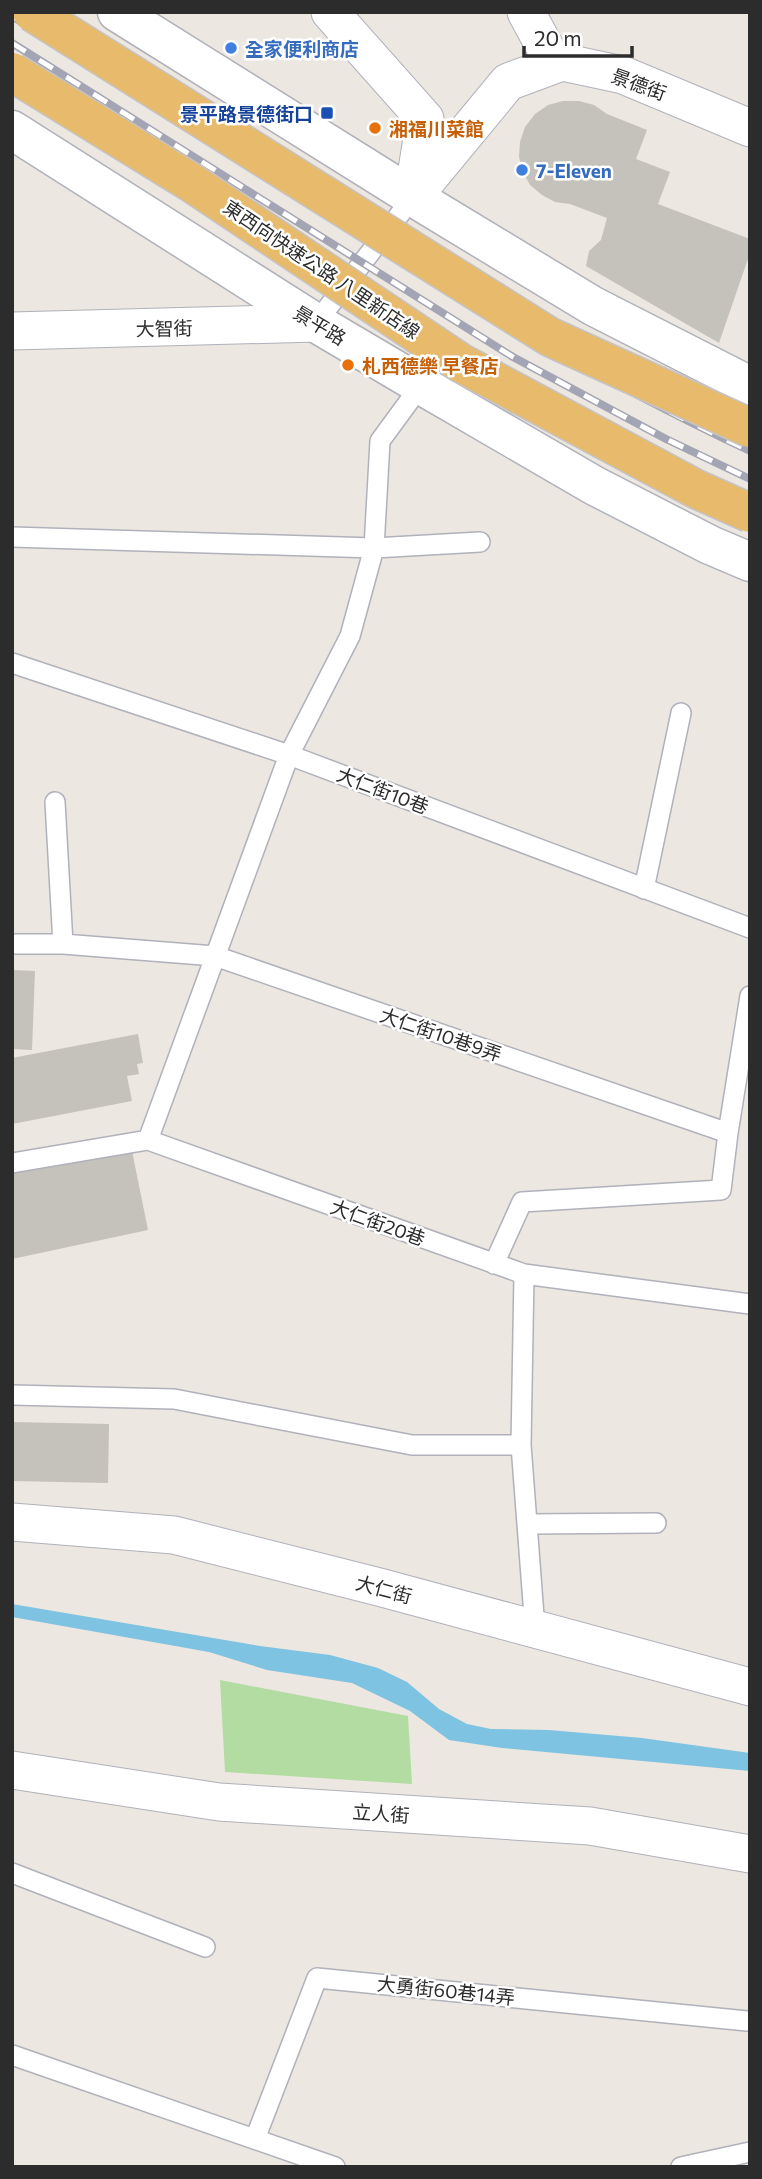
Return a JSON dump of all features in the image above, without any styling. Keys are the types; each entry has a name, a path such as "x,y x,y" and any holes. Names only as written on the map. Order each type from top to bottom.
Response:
{"highway":[{"path":"32,12 550,337 750,428"},
{"name":"東西向快速公路 八里新店線","path":"12,72 192,183 461,363 696,489 750,513"}],"main road":[{"path":"117,12 593,306 750,386"},
{"name":"景平路","path":"12,130 316,323 421,385 595,485 710,545 750,562"}],"street":[{"path":"330,12 425,119 413,197"},
{"path":"526,12 554,64"},
{"name":"景德街","path":"413,197 508,82 562,62 623,75 750,128"},
{"name":"大智街","path":"12,331 316,323"},
{"name":"大仁街","path":"12,1522 174,1535 750,1687"},
{"name":"立人街","path":"12,1770 219,1802 590,1826 750,1854"}],"lane":[{"path":"316,323 413,197"},
{"path":"148,1140 289,755 350,636 374,548 380,441 421,385"},
{"path":"12,537 374,548 480,542"},
{"name":"大仁街10巷","path":"12,663 289,755 750,928"},
{"path":"644,889 681,713"},
{"path":"55,802 63,944"},
{"name":"大仁街10巷9弄","path":"12,944 63,944 215,956 728,1133"},
{"path":"494,1264 522,1202 721,1190 750,996"},
{"name":"大仁街20巷","path":"12,1163 148,1140 524,1274 750,1304"},
{"path":"524,1274 521,1445 535,1629"},
{"path":"12,1395 174,1399 412,1445 521,1445"},
{"path":"527,1524 656,1523"},
{"path":"12,1873 205,1947"},
{"name":"大勇街60巷14弄","path":"255,2139 317,1978 747,2021"},
{"path":"12,2055 335,2167"},
{"path":"681,2167 750,2152"}],"green space":[{"path":"220,1680 408,1716 412,1784 225,1772"}],"water":[{"path":"12,1604 260,1646 330,1655 378,1668 407,1682 439,1709 467,1724 491,1729 549,1730 642,1738 750,1753 750,1771 502,1748 449,1740 410,1711 352,1683 267,1670 209,1652 12,1617"}],"building":[{"path":"563,101 594,105 607,114 647,130 636,159 670,172 658,204 750,239 750,253 719,343 586,266 589,251 601,240 607,218 570,204 555,202 530,185 519,157 525,127 535,114 548,105"},
{"path":"12,970 35,971 32,1050 12,1049"},
{"path":"138,1034 143,1063 137,1064 139,1074 127,1076 132,1101 12,1124 12,1058"},
{"path":"131,1146 148,1230 12,1259 12,1171"},
{"path":"12,1422 109,1424 108,1483 12,1481"}],"railway":[{"path":"12,16 466,300 654,404 750,451"},
{"path":"12,43 513,357 666,439 750,479"}],"place":[{"name":"全家便利商店","path":"231,48"},
{"name":"景平路景德街口","path":"327,113"},
{"name":"湘福川菜館","path":"375,128"},
{"name":"7-Eleven","path":"522,170"},
{"name":"札西德樂 早餐店","path":"348,365"}]}
